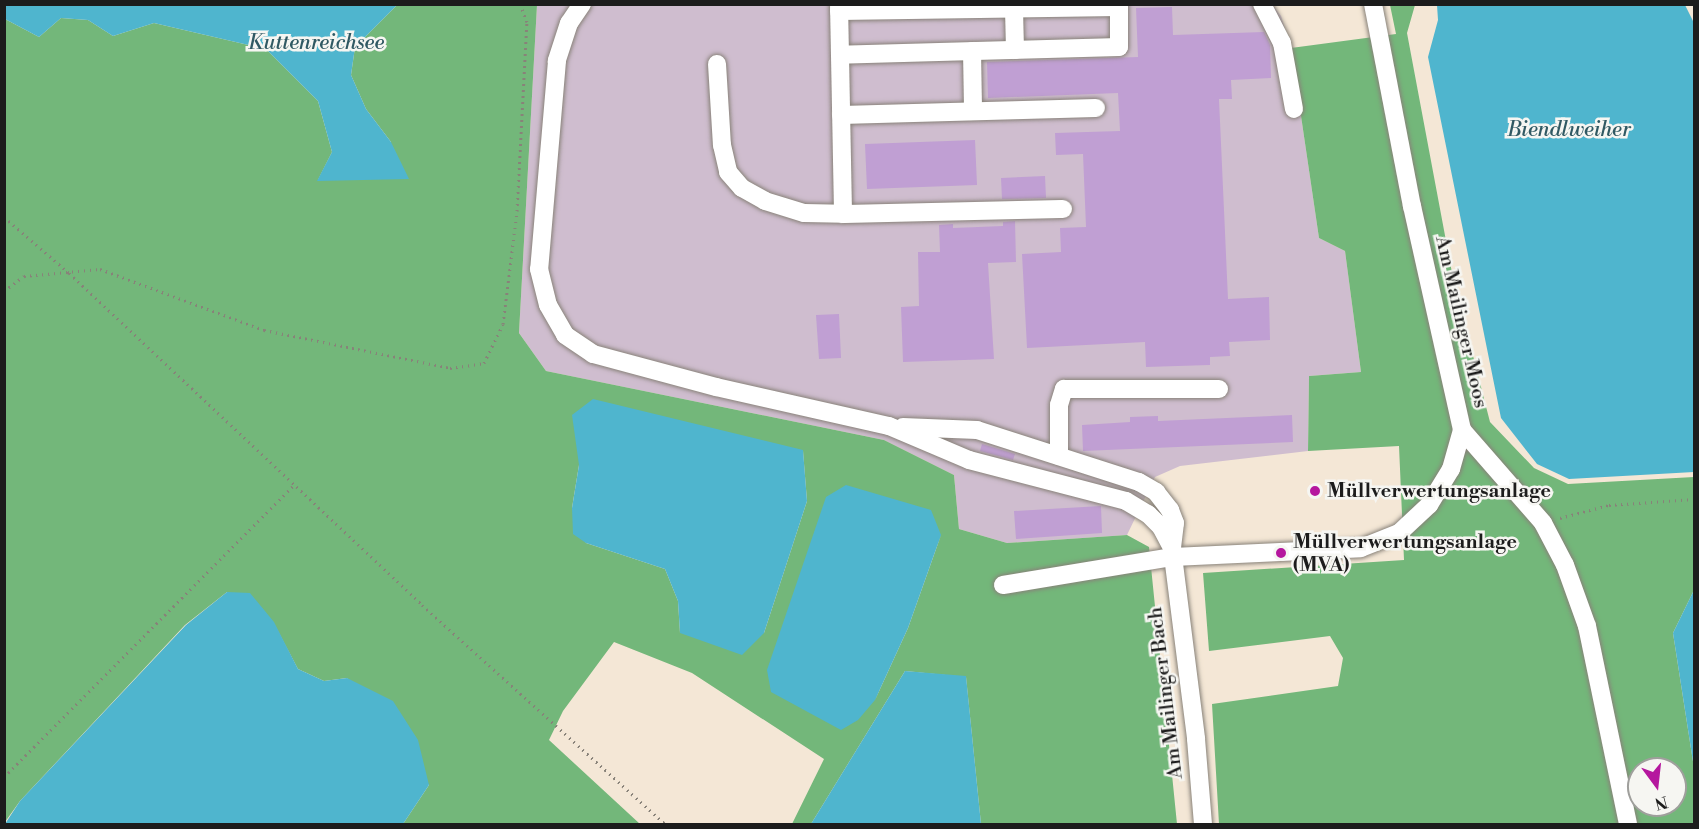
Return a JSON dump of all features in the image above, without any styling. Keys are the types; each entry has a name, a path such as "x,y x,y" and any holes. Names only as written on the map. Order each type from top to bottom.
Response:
{"street":[{"path":"582,4 569,23 557,61 539,269 548,305 565,335 593,354 716,387 889,426 977,430 1139,482 1156,492 1170,510 1175,523 1172,553"},
{"path":"1262,4 1282,43 1294,109"},
{"name":"Am Mailinger Moos","path":"1373,4 1412,206 1462,430 1543,523 1565,565 1587,626 1628,825"},
{"path":"840,55 1119,47 1119,7 839,8 843,214"},
{"path":"1014,9 1015,50"},
{"path":"972,51 973,111"},
{"path":"717,64 722,145 728,172 742,188 765,201 804,213 1063,209"},
{"path":"841,115 1096,108"},
{"path":"1059,456 1059,405 1064,389 1220,389"},
{"path":"889,426 969,460 1126,501 1148,514 1161,527 1172,553"},
{"path":"1003,585 1172,553 1361,548 1399,532 1429,505 1451,469 1462,430"},
{"name":"Am Mailinger Bach","path":"1172,553 1196,739 1203,825"}],"path":[{"path":"4,291 24,276 100,269 264,330 450,368 484,363 503,324 517,211 527,22 520,4"},
{"path":"4,218 69,273 293,486 665,825"},
{"path":"4,777 293,486"},
{"path":"1543,523 1609,505 1695,499"}],"shaded area":[{"path":"1272,4 1281,16 1291,48 1319,238 1345,251 1361,372 1309,376 1308,451 1180,466 1155,477 1127,535 1007,543 959,529 954,475 884,440 546,371 519,333 537,5"}],"green space":[{"path":"397,5 537,5 519,333 546,371 884,440 954,475 959,529 1007,543 1127,535 1149,547 1177,824 981,824 966,677 905,671 811,824 792,824 824,759 692,673 614,642 563,711 549,740 640,824 403,824 429,785 347,678 324,681 298,669 273,622 227,592 185,625 20,801 5,822 5,19 39,37 61,18 88,20 113,36 154,23 266,49 318,101 332,152 318,180 391,142 366,109 351,75 355,47","holes":["803,451 807,501 764,633 680,633 678,601 665,569 586,543 572,508 579,465","941,535 908,628 875,700"]},
{"path":"1390,5 1415,5 1407,33 1453,278 1490,422 1534,468 1568,484 1694,477 1694,590 1673,633 1694,768 1694,824 1219,824 1212,704 1338,686 1343,658 1330,636 1209,651 1203,573 1404,560 1399,446 1308,451 1309,376 1361,372 1345,251 1319,238 1291,48 1396,34"}],"water":[{"name":"Kuttenreichsee","path":"4,5 397,5 355,47 351,75 366,109 391,142 409,179 317,181 332,152 318,101 266,49 154,23 113,36 88,20 61,18 39,37 5,19"},
{"name":"Biendlweiher","path":"1437,5 1685,5 1694,23 1694,472 1569,479 1537,464 1501,418 1428,57 1438,20"},
{"path":"593,399 803,450 807,501 764,633 742,655 680,633 678,601 665,569 586,543 573,534 572,508 579,465 572,415"},
{"path":"846,485 931,510 941,535 908,628 875,700 858,720 841,730 771,692 767,670 826,497"},
{"path":"1694,590 1694,768 1673,633"},
{"path":"227,592 250,593 274,622 298,669 324,681 347,678 393,701 418,740 429,785 403,824 5,824 20,801 186,625"},
{"path":"905,671 966,676 981,824 811,824"}],"building":[{"path":"1172,7 1173,35 1264,32 1270,45 1271,78 1231,80 1232,99 1219,99 1228,299 1269,297 1270,340 1229,342 1230,356 1210,357 1210,365 1146,367 1145,342 1027,348 1022,254 1061,252 1060,228 1086,227 1083,154 1056,155 1055,133 1120,131 1118,93 988,98 987,62 1138,57 1136,8"},
{"path":"975,140 977,185 867,189 865,144"},
{"path":"1045,176 1046,198 1002,199 1001,178"},
{"path":"1015,221 1016,262 988,263 994,359 903,362 901,307 919,306 918,252 940,252 939,225 953,224 953,228 1003,226 1003,222"},
{"path":"839,314 841,358 819,359 816,315"},
{"path":"1292,415 1293,442 1083,451 1082,425 1130,422 1130,417 1158,416 1158,421"},
{"path":"982,444 1015,454 1013,460 980,451"},
{"path":"1101,506 1102,533 1016,539 1014,511"}],"place":[{"name":"Müllverwertungsanlage","path":"1315,491"},
{"name":"Müllverwertungsanlage (MVA)","path":"1281,553"}]}
